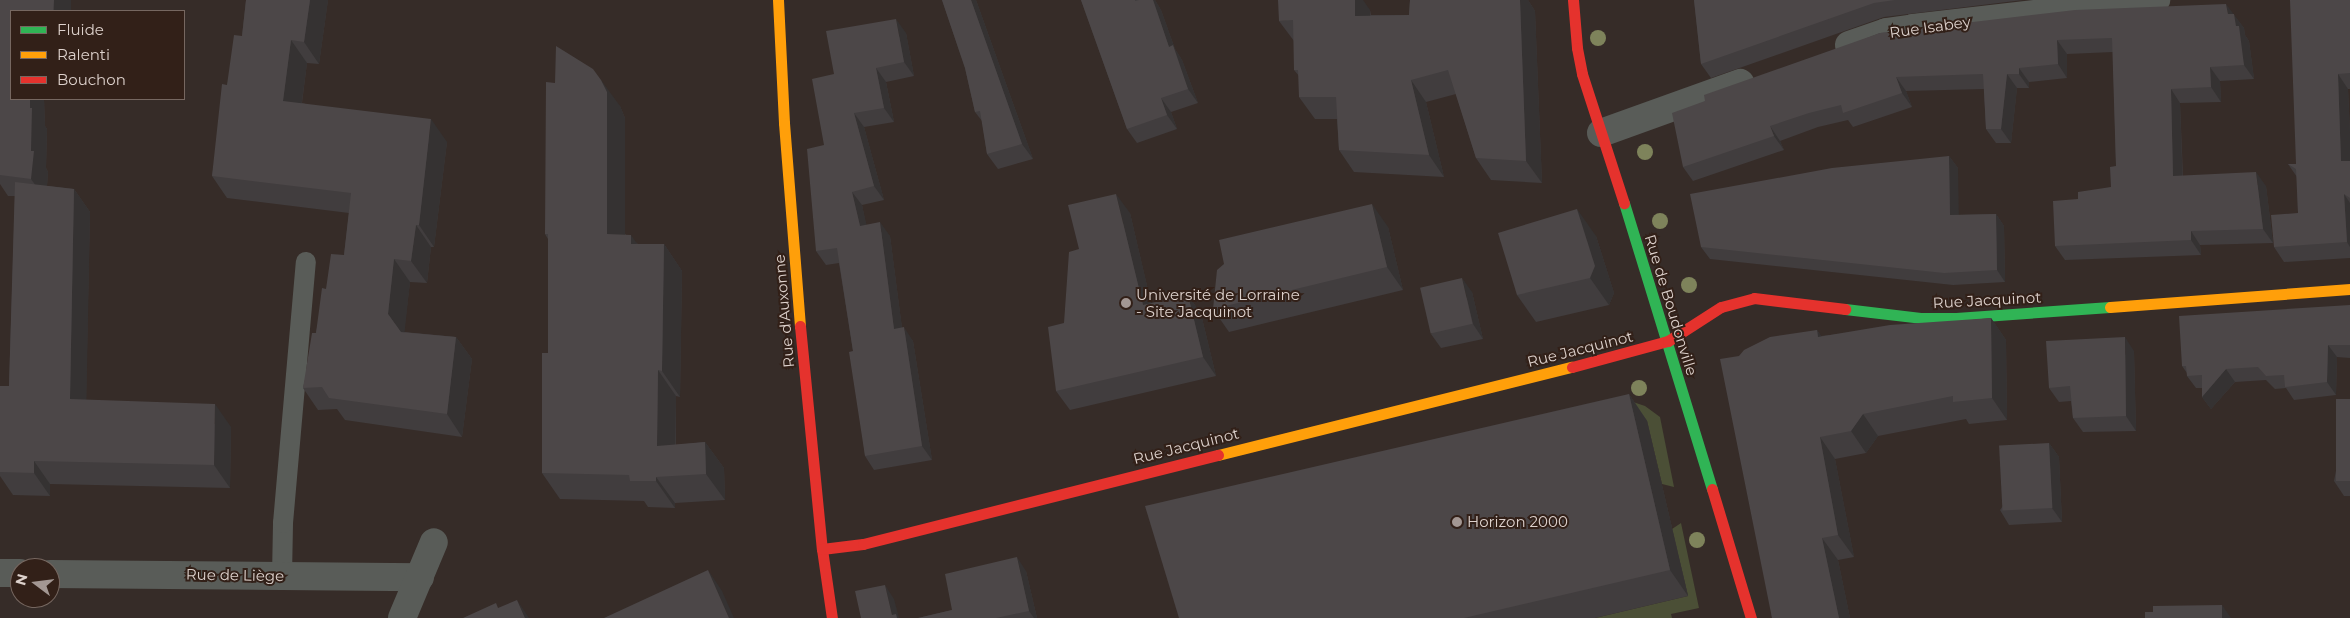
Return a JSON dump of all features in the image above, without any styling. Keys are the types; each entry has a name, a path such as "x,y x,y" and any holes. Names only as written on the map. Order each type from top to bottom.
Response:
{"street":[{"name":"Rue d'Auxonne","path":"778,0 784,123 798,301 822,549 832,618"},
{"name":"Rue de Boudonville","path":"1573,0 1577,48 1600,133 1668,341 1751,618"},
{"name":"Rue Isabey","path":"1821,55 1886,32 2156,0"},
{"path":"1600,133 1765,74"},
{"name":"Rue Jacquinot","path":"822,549 863,544 1640,350 1668,341 1721,307 1754,298 1922,318 1956,318 2350,289"},
{"path":"402,618 434,542"},
{"name":"Rue de Liège","path":"60,574 420,577"}],"lane":[{"path":"282,576 284,513 306,262"}],"green space":[{"path":"1633,402 1645,406 1660,417 1674,487 1662,484 1647,421"},
{"path":"1681,523 1699,608 1671,614 1672,618 1595,618 1688,596 1672,529"}],"building":[{"path":"0,0 54,0 53,10 10,10 10,100 30,100 30,108 32,108 31,151 34,151 31,179 0,175"},
{"path":"246,0 310,0 304,42 291,40 283,101 431,119 419,225 416,225 411,261 394,259 388,314 401,332 456,337 447,414 329,398 322,387 303,388 312,333 316,333 322,288 326,289 331,254 344,255 351,193 212,176 222,84 227,85 234,35 242,36"},
{"path":"942,0 971,0 1022,144 987,154 980,111 975,112 965,68"},
{"path":"1081,0 1153,0 1169,47 1173,45 1188,89 1161,98 1167,115 1127,129"},
{"path":"1278,0 1355,0 1355,16 1409,15 1410,0 1520,0 1526,161 1476,158 1448,70 1411,80 1429,155 1339,150 1336,97 1299,97 1298,70 1294,70 1293,20 1279,21"},
{"path":"1694,0 1895,0 1874,3 1701,64"},
{"path":"2290,0 2350,0 2350,73 2338,74 2341,161 2350,161 2350,198 2344,194 2347,242 2274,247 2271,215 2298,213 2296,169 2288,164 2296,164"},
{"path":"2226,4 2228,14 2234,14 2236,26 2239,26 2244,65 2210,67 2211,87 2171,89 2173,176 2256,172 2263,229 2191,231 2191,240 2055,246 2053,201 2078,199 2078,192 2111,187 2110,167 2116,166 2112,38 2057,40 2058,64 2019,68 2019,74 2007,74 2001,129 1986,129 1983,74 1896,77 1902,93 1843,113 1841,105 1770,126 1774,136 1683,167 1672,113 1705,101 1704,95 1880,33 2075,10"},
{"path":"896,19 904,62 876,68 884,108 854,113 874,186 852,192 860,226 880,222 894,329 904,327 922,446 865,456 849,352 853,351 837,248 816,251 807,149 824,145 812,79 834,74 826,31"},
{"path":"556,46 593,69 607,92 607,234 631,235 631,244 664,244 662,371 658,370 657,446 705,442 706,474 656,477 656,481 630,481 629,475 542,473 542,353 548,353 548,234 545,234 546,82 555,83"},
{"path":"1949,156 1950,215 1996,214 1997,270 1944,273 1701,247 1690,194 1832,168"},
{"path":"15,182 74,189 70,399 215,404 214,465 34,461 34,473 0,472 0,386 9,386"},
{"name":"Université de Lorraine - Site Jacquinot","path":"1116,194 1143,305 1188,295 1203,357 1056,391 1048,327 1064,323 1069,252 1079,249 1068,205"},
{"path":"1372,204 1387,267 1213,309 1217,270 1224,264 1219,240"},
{"path":"1577,209 1595,266 1590,278 1517,295 1498,233"},
{"path":"1462,278 1473,324 1431,333 1420,288"},
{"path":"2350,305 2350,345 2328,345 2327,382 2285,387 2284,375 2266,376 2258,367 2226,369 2202,397 2202,375 2187,376 2186,366 2182,366 2179,316"},
{"path":"1991,318 1992,398 1953,402 1953,396 1863,414 1851,431 1820,437 1838,535 1822,538 1839,618 1772,618 1720,359 1739,356 1744,350 1770,337 1817,330 1818,337 1890,325"},
{"path":"2125,337 2126,416 2073,418 2070,386 2049,388 2046,341"},
{"name":"Horizon 2000","path":"1629,394 1670,570 1464,618 1179,618 1145,506"},
{"path":"2336,399 2350,399 2350,481 2336,481"},
{"path":"2049,443 2052,508 2002,511 1999,446"},
{"path":"1017,557 1029,611 996,618 918,618 952,610 945,574"},
{"path":"708,570 729,618 604,618"},
{"path":"885,585 892,615 896,614 897,618 861,618 855,591"},
{"path":"517,600 525,618 463,618 496,603 498,608"},
{"path":"2222,605 2222,618 2145,618 2145,612 2153,612 2153,606"}],"traffic: fast":[{"path":"1624,203 1712,489"},
{"path":"1845,309 1922,318 1956,318 2110,307"}],"traffic: slow":[{"path":"778,0 784,123 800,326"},
{"path":"2110,307 2350,289"},
{"path":"1218,455 1572,367"}],"traffic: jam":[{"path":"1573,0 1577,48 1582,74 1624,203"},
{"path":"1572,367 1668,341 1721,307 1754,298 1845,309"},
{"path":"800,326 822,549 832,618"},
{"path":"822,549 863,544 1218,455"},
{"path":"1712,489 1751,618"}],"place":[{"name":"Université de Lorraine - Site Jacquinot","path":"1126,303"},
{"name":"Horizon 2000","path":"1457,522"}]}
